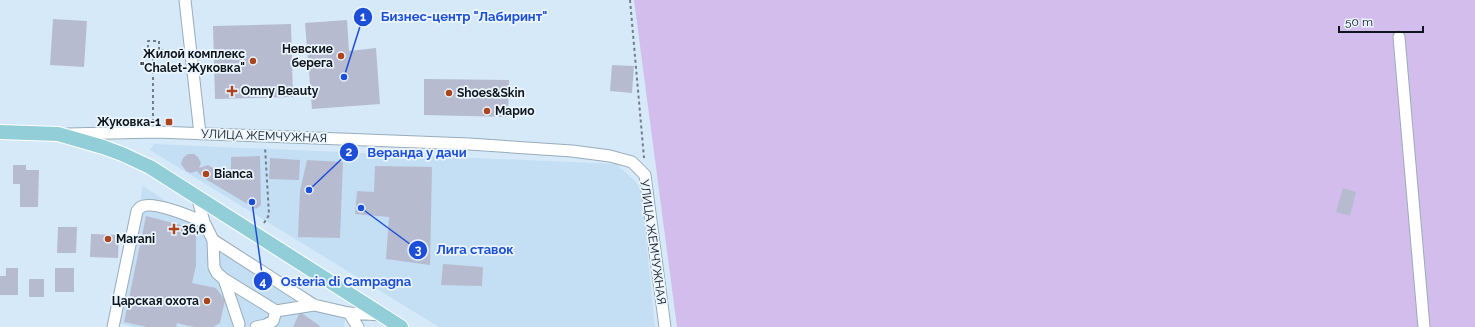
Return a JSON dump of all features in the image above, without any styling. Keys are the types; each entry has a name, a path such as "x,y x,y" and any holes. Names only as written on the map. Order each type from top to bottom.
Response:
{"main road":[{"path":"0,132 58,134 103,147 150,167 400,327"}],"street":[{"path":"184,0 200,134"},
{"path":"1399,37 1424,327"},
{"name":"УЛИЦА ЖЕМЧУЖНАЯ","path":"58,134 156,132 461,144 572,151 610,156 632,162 645,175 665,327"},
{"path":"197,196 204,222 213,240 214,267 217,273 224,279 276,311 314,305"},
{"path":"113,327 137,211 142,206 150,205 175,210 204,222"},
{"path":"213,240 314,305 349,314 382,315"},
{"path":"224,279 236,325 255,327 266,325 273,321 276,311"},
{"path":"349,314 358,327"}],"path":[{"path":"630,0 645,175"},
{"path":"159,50 159,41 148,41 148,50 153,50 159,50 168,50 169,55 191,55"},
{"path":"152,120 153,50"},
{"path":"264,136 269,215 264,223"}],"shaded area":[{"path":"634,0 1475,0 1475,327 677,327"},
{"path":"154,144 616,164 635,181 641,190 655,327 439,327 150,150"},
{"path":"143,186 345,318 344,327 135,327 117,323"}],"building":[{"path":"53,19 87,21 84,67 50,65"},
{"path":"347,20 349,51 376,48 380,104 312,109 305,23"},
{"name":"Жилой комплекс \"Chalet-Жуковка\"","path":"291,24 293,97 215,99 213,26"},
{"path":"612,65 634,66 632,93 610,91"},
{"path":"424,79 509,80 508,117 424,115"},
{"path":"188,154 194,154 198,157 201,163 199,168 208,165 231,179 231,157 260,156 261,205 256,209 202,177 197,171 191,173 186,171 181,164 183,158"},
{"path":"270,158 300,160 299,180 269,179"},
{"path":"307,160 343,162 340,238 298,237 300,191"},
{"path":"13,165 26,165 26,170 39,170 38,207 20,207 20,184 13,184"},
{"path":"375,166 432,167 430,265 386,259 389,217 355,214 357,191 374,192"},
{"path":"1343,188 1356,192 1350,216 1336,212"},
{"path":"146,216 188,227 196,235 196,266 192,283 216,288 225,300 220,323 213,327 194,327 177,323 176,327 147,327 124,322"},
{"path":"58,227 77,227 76,253 57,253"},
{"path":"91,234 119,235 118,258 90,257"},
{"path":"443,264 483,267 482,286 441,285"},
{"path":"6,268 18,268 18,295 0,295 0,276 6,276"},
{"path":"55,268 74,268 74,292 55,292"},
{"path":"29,279 44,279 44,297 29,297"},
{"path":"300,312 320,326 293,327"}],"place":[{"name":"Невские берега","path":"341,56"},
{"name":"Жилой комплекс \"Chalet-Жуковка\"","path":"253,61"},
{"name":"Бизнес-центр \"Лабиринт\"","path":"344,77"},
{"name":"Omny Beauty","path":"232,91"},
{"name":"Shoes&Skin","path":"449,93"},
{"name":"Марио","path":"487,111"},
{"name":"Жуковка-1","path":"169,122"},
{"name":"Bianca","path":"206,174"},
{"name":"Веранда у дачи","path":"309,190"},
{"name":"Osteria di Campagna","path":"252,202"},
{"name":"Лига ставок","path":"361,208"},
{"name":"36,6","path":"174,229"},
{"name":"Marani","path":"108,239"},
{"name":"Царская охота","path":"207,301"}]}
